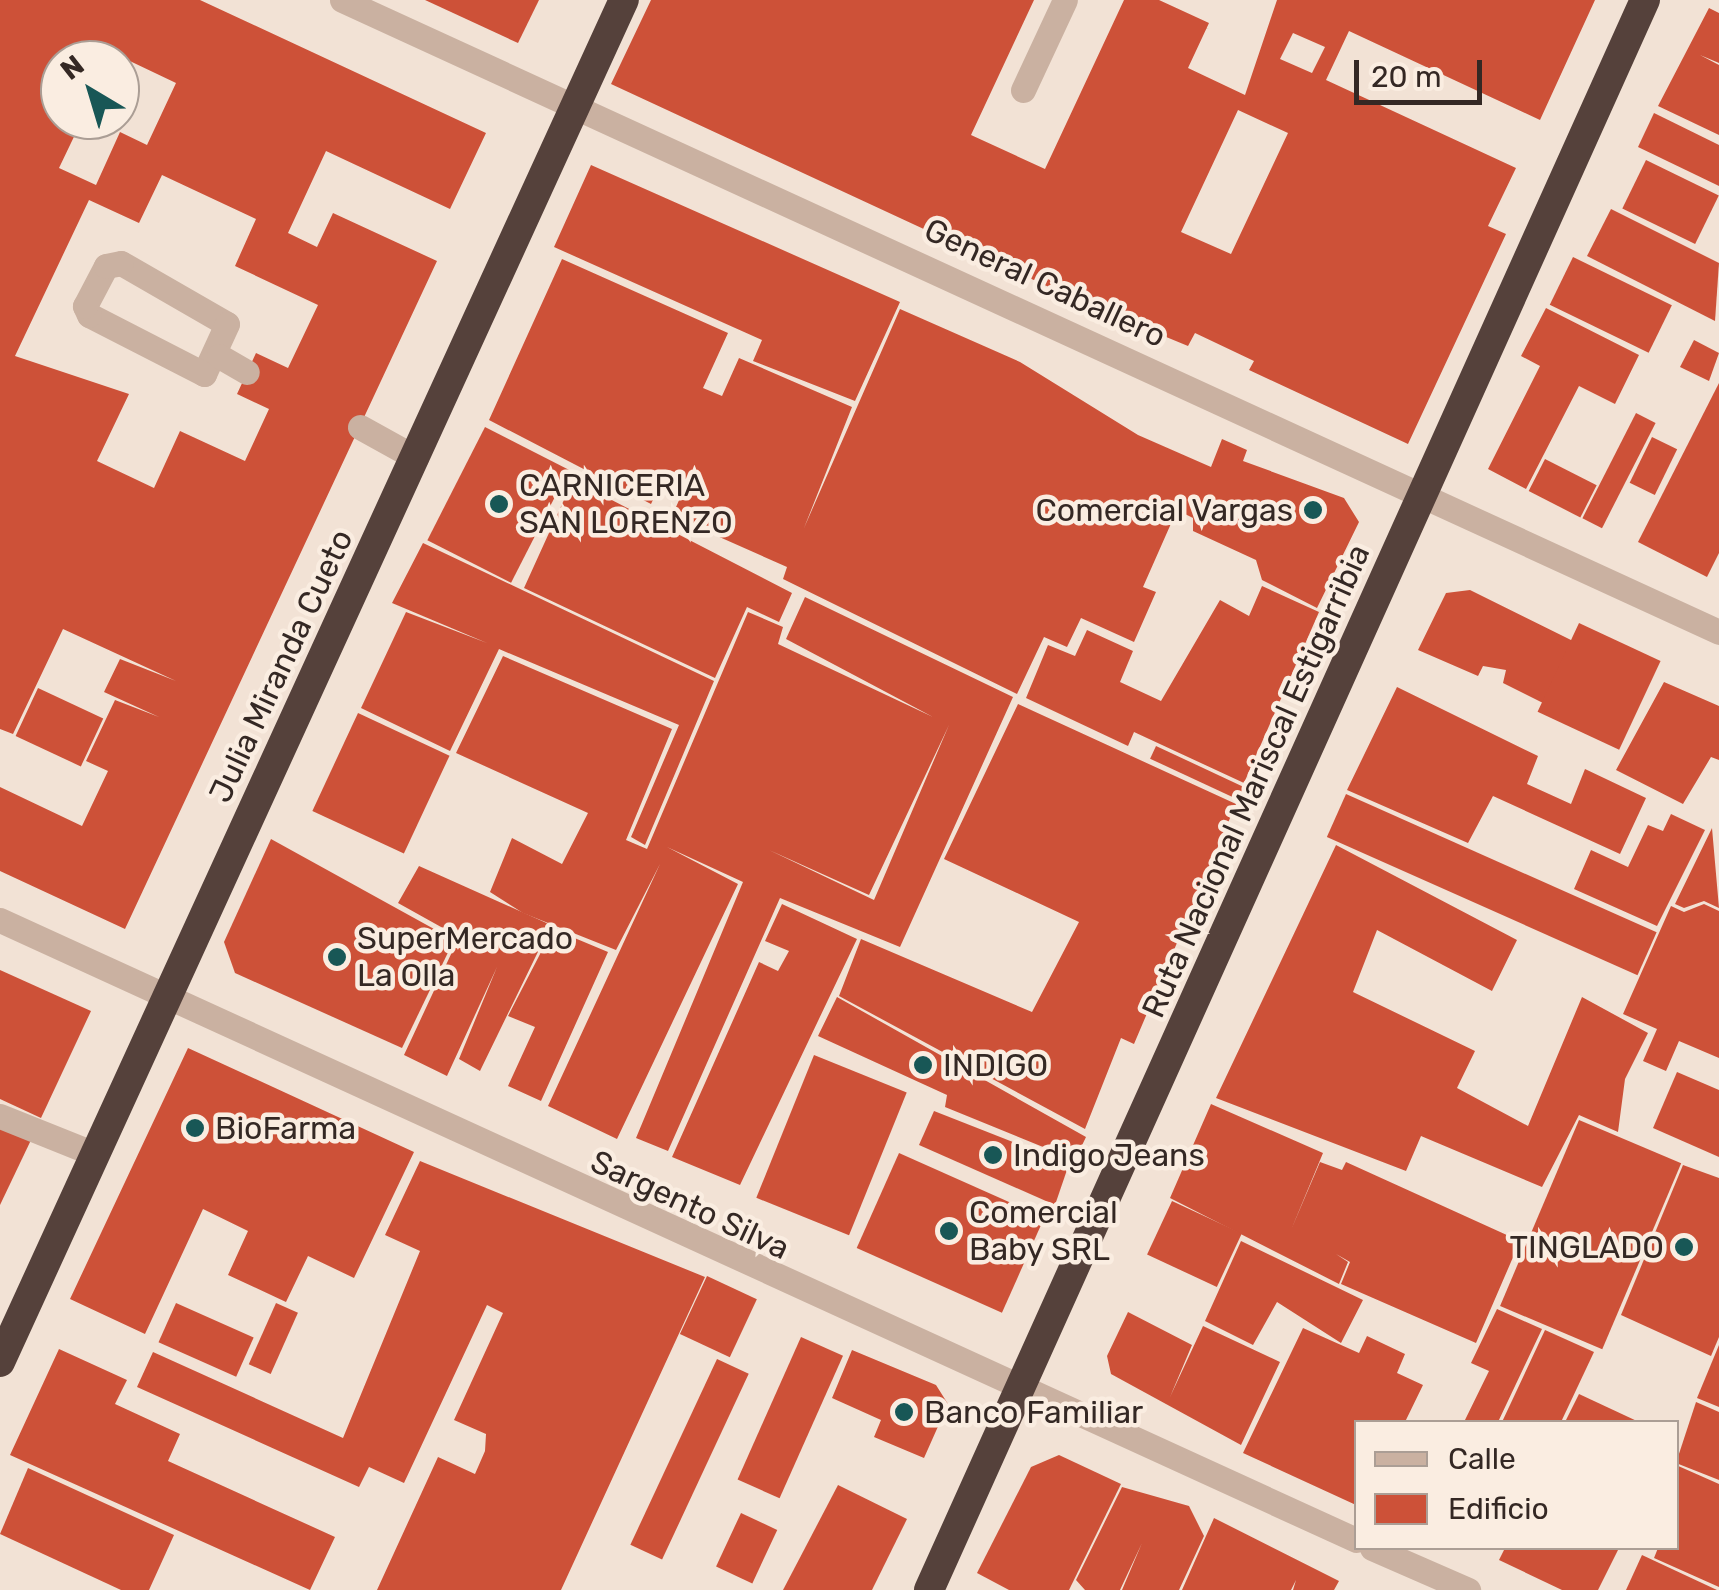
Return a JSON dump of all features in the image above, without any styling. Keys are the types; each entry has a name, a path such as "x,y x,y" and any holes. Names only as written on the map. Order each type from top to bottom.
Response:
{"highway":[{"name":"Julia Miranda Cueto","path":"0,1362 92,1154 580,106 624,0"},
{"name":"Ruta Nacional Mariscal Estigarribia","path":"929,1590 1645,0"}],"street":[{"name":"General Caballero","path":"342,0 1425,493 1719,632"},
{"path":"1023,90 1065,0"},
{"path":"120,263 223,320 229,330 219,356 191,374 95,319 85,306 106,266 120,263"},
{"path":"219,356 247,372"},
{"path":"360,428 416,458"},
{"name":"Sargento Silva","path":"0,920 1018,1390 1354,1539"},
{"path":"0,1116 92,1154"},
{"path":"1377,1550 1468,1590"}],"building":[{"path":"0,0 200,0 486,133 450,209 326,151 288,233 317,247 333,213 437,261 125,929 0,871 0,787 82,826 108,771 86,761 115,700 159,717 104,692 120,659 176,681 63,629 13,734 0,729","holes":["162,175 256,219 235,266 318,305 288,368 256,353 237,394 269,409 245,461 180,431 154,488 97,461 129,394 15,356 89,200 139,223"]},
{"path":"425,0 539,0 518,43"},
{"path":"651,0 1034,0 971,135 1045,169 1124,0 1159,0 1209,23 1188,68 1245,95 1277,0 1595,0 1540,120 1349,31 1326,80 1516,168 1488,226 1506,234 1408,444 1249,370 1254,361 1195,333 1188,346 1079,301 611,84","holes":["1293,33 1325,47 1312,73 1280,59","1238,110 1288,133 1231,254 1181,232"]},
{"path":"1709,8 1719,13 1719,63 1700,55 1719,65 1719,135 1658,106"},
{"path":"1654,113 1719,145 1719,186 1638,147"},
{"path":"1646,160 1719,196 1695,244 1622,209"},
{"path":"591,165 900,302 855,401 753,361 762,340 554,247"},
{"path":"1611,209 1719,263 1715,321 1587,256"},
{"path":"1573,257 1672,305 1649,353 1550,305"},
{"path":"562,259 728,333 703,388 722,396 739,358 852,407 804,528 900,309 1020,362 1138,435 1211,467 1222,439 1247,450 1243,461 1344,498 1359,522 1317,608 1262,580 1256,560 1193,531 1193,518 1177,510 1143,587 1156,592 1134,642 1081,618 1067,647 1044,637 1017,694 783,579 787,567 672,516 688,480 667,470 651,504 489,420"},
{"path":"1546,308 1639,355 1615,404 1579,386 1526,489 1488,469 1540,366 1521,356"},
{"path":"1694,340 1719,353 1709,381 1680,367"},
{"path":"1719,383 1719,553 1707,577 1638,542"},
{"path":"1636,413 1656,423 1602,528 1582,518"},
{"name":"CARNICERIA SAN LORENZO","path":"485,427 569,470 511,583 427,540"},
{"path":"1652,437 1677,449 1655,495 1630,483"},
{"path":"1545,459 1597,485 1580,517 1529,491"},
{"path":"573,480 792,593 779,622 747,607 715,678 524,588"},
{"path":"423,543 714,681 645,845 631,837 679,725 499,649 450,751 361,708 406,612 487,643 392,603"},
{"path":"1262,586 1319,612 1244,783 1134,732 1128,746 1026,698 1048,645 1075,656 1087,630 1133,651 1120,682 1161,701 1220,600 1249,616"},
{"path":"1470,590 1573,641 1543,703 1503,683 1506,670 1483,666 1478,676 1418,650 1446,593"},
{"path":"805,597 1013,697 900,947 780,898 668,1151 636,1138 743,882 667,847 738,884 617,1139 548,1106 660,864 616,950 523,913 490,892 512,838 562,864 588,813 456,753 503,656 672,729 626,840 647,849 748,612 783,627 778,644 933,717 786,639","holes":["949,725 874,900 769,850 869,895"]},
{"path":"1579,623 1661,661 1619,750 1538,712"},
{"path":"1664,682 1719,706 1719,760 1711,757 1683,804 1616,770"},
{"path":"1397,687 1538,756 1527,784 1571,804 1585,769 1646,798 1620,854 1493,796 1468,843 1347,790"},
{"path":"38,688 103,718 81,766 16,736"},
{"path":"1018,704 1236,804 1134,1044 1121,1038 1085,1129 839,996 861,939 1032,1012 1079,922 944,859"},
{"path":"358,713 450,756 404,854 312,811"},
{"path":"1156,746 1245,787 1239,800 1150,759"},
{"path":"1346,794 1657,932 1637,975 1327,837"},
{"path":"1671,814 1705,830 1657,926 1574,889 1591,850 1628,867 1648,825 1663,831"},
{"path":"1712,828 1719,908 1704,901 1684,908 1675,904"},
{"name":"SuperMercado La Olla","path":"271,839 454,940 402,1048 235,973 224,942"},
{"path":"1336,845 1517,940 1492,991 1377,930 1353,992 1475,1051 1457,1088 1528,1126 1582,997 1648,1033 1625,1079 1618,1132 1579,1115 1542,1187 1421,1136 1406,1171 1216,1098"},
{"path":"419,866 551,925 480,1071 459,1059 497,967 447,1076 404,1055 459,937 398,903"},
{"path":"782,904 857,939 740,1185 672,1157 759,962 778,971 789,951 765,941"},
{"path":"1704,904 1719,911 1719,1058 1679,1041 1666,1071 1643,1061 1657,1029 1623,1014 1671,906 1684,912"},
{"path":"553,929 608,952 541,1101 508,1086 535,1027 508,1016"},
{"path":"0,970 91,1011 41,1118 0,1099"},
{"name":"INDIGO","path":"837,997 1086,1137 1075,1160 945,1107 947,1095 818,1036"},
{"path":"188,1048 414,1152 354,1278 308,1256 286,1302 228,1275 248,1231 203,1209 145,1334 70,1299"},
{"path":"814,1055 907,1092 849,1235 756,1198"},
{"path":"1677,1072 1719,1090 1719,1157 1653,1128"},
{"path":"1211,1104 1323,1153 1291,1230 1320,1162 1342,1170 1346,1162 1520,1241 1476,1343 1341,1284 1350,1262 1336,1254 1348,1262 1339,1284 1170,1198"},
{"name":"Indigo Jeans","path":"934,1111 1069,1164 1055,1205 919,1145"},
{"path":"1579,1120 1681,1163 1602,1349 1500,1306"},
{"path":"0,1126 31,1140 0,1205"},
{"name":"Comercial Baby SRL","path":"899,1153 1044,1218 1002,1313 857,1248"},
{"path":"420,1161 705,1277 561,1590 377,1590 438,1457 475,1474 485,1451 486,1434 454,1420 503,1313 487,1305 404,1483 369,1467 359,1487 137,1387 153,1352 343,1438 420,1251 385,1235"},
{"name":"TINGLADO","path":"1683,1165 1719,1178 1719,1337 1711,1356 1621,1315"},
{"path":"1172,1201 1242,1234 1217,1287 1147,1254"},
{"path":"1241,1241 1363,1300 1341,1343 1277,1302 1253,1345 1205,1321"},
{"path":"707,1276 757,1299 730,1357 680,1334"},
{"path":"176,1303 254,1338 236,1377 159,1342"},
{"path":"276,1303 298,1313 271,1374 249,1364"},
{"path":"1497,1309 1542,1329 1499,1420 1465,1420 1489,1371 1471,1363"},
{"path":"1128,1312 1192,1345 1170,1397 1203,1326 1280,1362 1241,1445 1111,1374 1107,1356"},
{"path":"1303,1328 1359,1353 1367,1336 1405,1354 1397,1373 1423,1385 1406,1420 1354,1420 1354,1504 1243,1453"},
{"path":"1545,1330 1594,1352 1562,1420 1503,1420"},
{"path":"801,1337 843,1356 780,1498 738,1480"},
{"path":"1719,1345 1719,1407 1697,1398"},
{"path":"59,1349 127,1380 115,1404 180,1434 168,1461 335,1537 310,1590 10,1455"},
{"name":"Banco Familiar","path":"852,1350 936,1385 948,1404 924,1458 874,1437 881,1420 832,1398"},
{"path":"717,1359 749,1374 662,1560 630,1545"},
{"path":"1579,1394 1635,1420 1566,1420"},
{"path":"1696,1402 1719,1412 1719,1480 1679,1464"},
{"path":"1059,1455 1121,1484 1069,1590 1009,1590 977,1573 1031,1467"},
{"path":"1679,1466 1719,1484 1719,1587 1654,1558 1657,1550 1679,1550"},
{"path":"28,1468 174,1535 149,1590 121,1590 0,1534"},
{"path":"838,1485 907,1519 872,1590 783,1590"},
{"path":"1122,1487 1189,1506 1204,1536 1179,1590 1122,1590 1142,1543 1120,1590 1085,1590 1076,1580"},
{"path":"741,1513 777,1530 752,1583 716,1566"},
{"path":"1214,1518 1339,1581 1334,1590 1293,1590 1296,1580 1291,1590 1182,1590"},
{"path":"1504,1550 1618,1550 1598,1590 1562,1590 1499,1560"},
{"path":"1642,1555 1717,1590 1626,1590"}],"place":[{"name":"CARNICERIA SAN LORENZO","path":"499,504"},
{"name":"Comercial Vargas","path":"1313,510"},
{"name":"SuperMercado La Olla","path":"337,957"},
{"name":"INDIGO","path":"923,1065"},
{"name":"BioFarma","path":"195,1128"},
{"name":"Indigo Jeans","path":"993,1155"},
{"name":"Comercial Baby SRL","path":"949,1231"},
{"name":"TINGLADO","path":"1684,1247"},
{"name":"Banco Familiar","path":"904,1412"}]}
